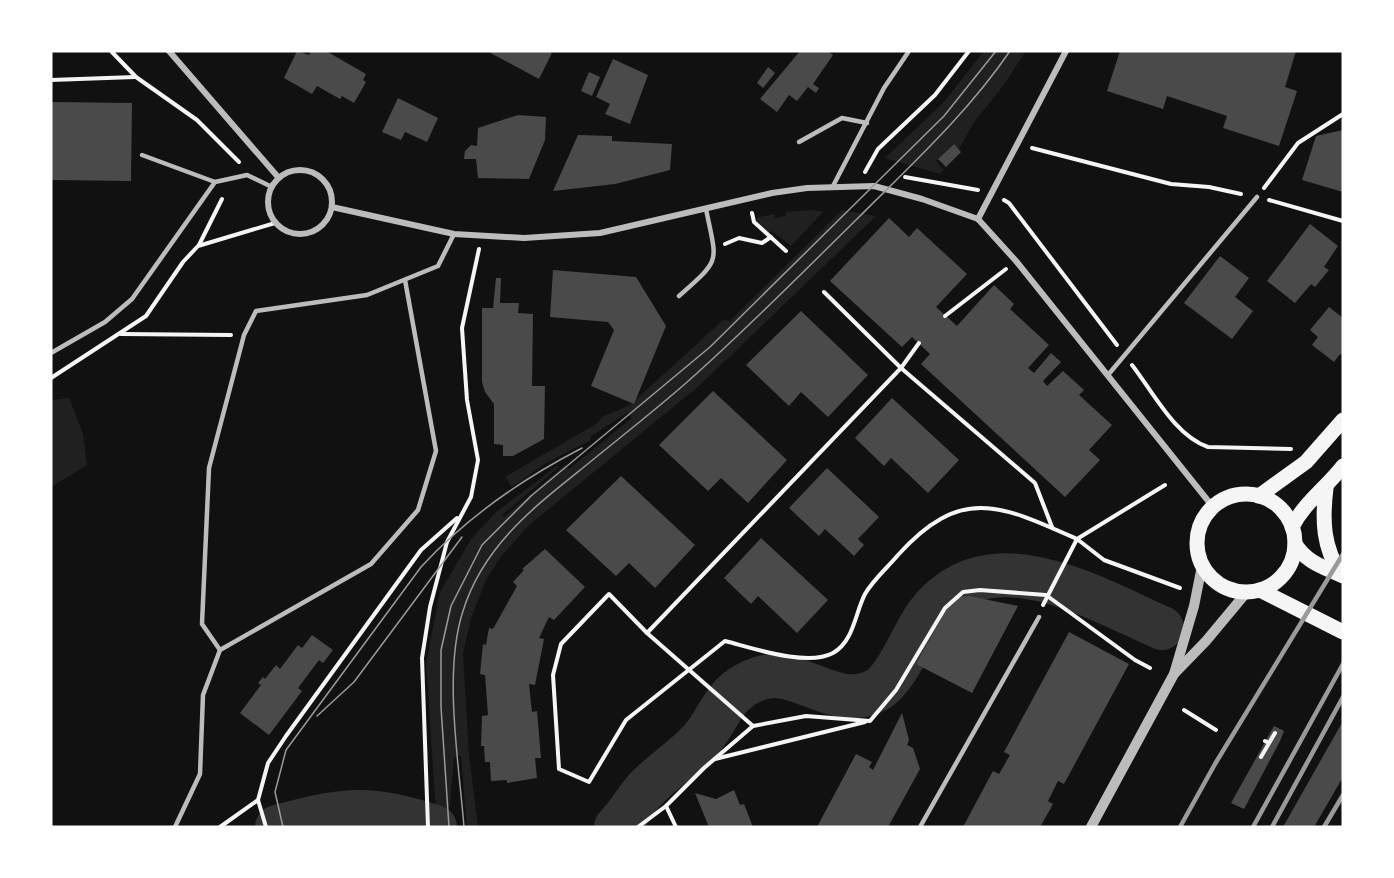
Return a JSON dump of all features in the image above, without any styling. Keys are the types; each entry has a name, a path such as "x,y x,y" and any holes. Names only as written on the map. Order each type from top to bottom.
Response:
{"main road":[{"path":"1259,496 1301,466 1343,420"},
{"path":"1292,527 1308,503 1326,488 1343,466"},
{"path":"1326,488 1323,509 1326,546 1342,576"},
{"path":"1253,591 1281,578 1293,556 1295,544 1292,527 1280,507 1259,496 1235,495 1213,507 1199,528 1197,554 1202,566 1220,585 1253,591 1343,633"},
{"path":"1295,544 1302,555 1316,565 1342,576"}],"street":[{"path":"169,51 278,177"},
{"path":"978,219 1066,51"},
{"path":"299,170 310,171 328,186 332,207 327,219 319,228 309,233 296,234 285,231 275,223 269,213 268,203 272,187 278,177 299,170"},
{"path":"332,207 454,234 524,238 600,233 748,199 854,185 895,192 978,219 1016,261 1213,507"},
{"path":"1091,827 1174,675 1194,606 1202,566"},
{"path":"1174,675 1253,591"}],"lane":[{"path":"833,186 884,88 909,51"},
{"path":"799,142 842,118 867,123"},
{"path":"142,155 215,182 247,175 272,187"},
{"path":"51,353 105,322 132,299 215,182"},
{"path":"1108,375 1257,197"},
{"path":"679,297 711,268 714,250 706,208"},
{"path":"220,650 202,624 209,468 244,335 256,311 367,295 438,266 454,234"},
{"path":"175,827 200,774 203,695 220,650 371,564 418,510 436,451 405,280"},
{"path":"920,827 1039,618"}],"path":[{"path":"111,51 136,77 197,120 237,159 247,175"},
{"path":"854,185 868,169 878,149 935,95 969,51"},
{"path":"51,80 136,77"},
{"path":"1257,197 1298,143 1343,114"},
{"path":"1018,144 1172,184 1209,187 1257,197 1343,221"},
{"path":"868,169 879,171"},
{"path":"900,176 991,193"},
{"path":"51,378 146,316 183,262 198,246 220,205 229,179"},
{"path":"748,199 754,222 786,251"},
{"path":"198,246 275,223"},
{"path":"428,827 424,776 422,658 433,596 447,543 458,517 471,497 478,460 467,400 462,328 482,237"},
{"path":"714,250 739,238 759,243 771,237"},
{"path":"945,316 1016,261"},
{"path":"824,292 901,368 1035,483 1052,528"},
{"path":"121,334 244,335"},
{"path":"647,633 901,368 919,343"},
{"path":"1046,595 1077,539 1165,485"},
{"path":"753,726 688,671 609,594 561,644 553,675 559,769 589,782 626,720 688,671 726,641 783,655 813,658 834,653 850,634 866,592 929,524 973,506 1014,511 1077,539 1104,560 1183,589"},
{"path":"266,827 258,800 268,763 421,550 458,517"},
{"path":"714,759 870,721 896,690 945,608 963,592 980,590 1046,595 1135,660 1150,668"},
{"path":"1184,710 1216,730"},
{"path":"638,827 666,806 714,759 753,726 806,716 870,721"},
{"path":"1261,757 1275,733 1269,743 1265,741"},
{"path":"220,827 258,800"},
{"path":"666,806 676,827"}],"shaded area":[{"path":"984,51 1026,51 1003,86 974,122 959,149 953,144 936,161 944,170 940,174 885,158 944,102"},
{"path":"813,210 823,212 791,246 772,231 769,233 756,220 759,217 774,214 775,218 786,216 786,212"},
{"path":"842,210 876,216 700,385 528,526 500,558 486,580 471,618 463,654 469,755 478,827 467,827 461,756 454,757 450,805 445,811 445,818 441,819 440,826 437,826 426,664 440,592 471,539 496,512 560,466 502,515 504,517 565,465 569,469 632,418 627,413 590,437 591,440 546,463 512,487 505,477 596,424 602,417 630,405 723,320 730,321"},
{"path":"69,398 83,434 87,465 51,487 51,400"}],"building":[{"path":"297,51 309,55 311,51 326,51 366,74 363,80 366,82 354,103 342,96 340,99 317,86 312,94 284,78"},
{"path":"487,51 548,51 552,53 539,79"},
{"path":"800,51 828,51 833,55 813,84 819,88 816,93 808,87 797,101 789,95 777,112 760,99"},
{"path":"1120,51 1296,51 1285,87 1297,91 1279,146 1223,128 1227,116 1167,96 1163,109 1107,91"},
{"path":"613,59 648,75 630,124 605,114 610,104 596,97"},
{"path":"768,67 775,73 763,88 757,83"},
{"path":"589,72 600,77 592,96 581,91"},
{"path":"398,98 438,118 427,142 405,132 401,140 382,132"},
{"path":"51,102 132,103 131,181 51,180"},
{"path":"518,115 546,117 545,140 529,179 478,178 476,159 464,159 465,151 471,145 477,146 478,128"},
{"path":"1343,130 1343,192 1302,180 1316,136"},
{"path":"578,135 612,136 612,141 672,144 670,170 615,184 553,191"},
{"path":"954,144 961,152 946,167 938,159"},
{"path":"889,218 909,237 917,228 967,274 936,307 957,326 994,285 1014,304 1010,309 1049,345 1028,368 1034,373 1051,353 1061,362 1043,381 1047,386 1063,371 1084,390 1079,395 1112,425 1089,450 1100,460 1065,497 921,364 930,354 912,337 902,347 830,281"},
{"path":"1310,224 1338,246 1324,267 1329,270 1315,287 1311,284 1295,303 1267,281"},
{"path":"1220,256 1249,278 1235,297 1253,311 1232,339 1184,303"},
{"path":"553,270 636,277 666,326 634,404 591,386 614,330 608,322 550,317"},
{"path":"496,278 501,278 500,303 519,303 518,313 533,314 532,386 545,386 544,439 513,456 503,456 503,445 494,444 494,404 485,392 482,382 482,308 493,308"},
{"path":"1329,307 1343,318 1343,356 1340,354 1334,362 1312,345 1318,337 1310,330"},
{"path":"801,311 868,375 828,417 801,392 789,406 746,365"},
{"path":"713,391 787,460 748,503 721,478 708,491 659,445"},
{"path":"892,398 959,460 928,493 891,458 884,466 855,438"},
{"path":"827,468 879,517 858,539 864,545 854,556 825,529 819,536 789,508"},
{"path":"621,476 695,545 655,588 629,563 616,576 566,530"},
{"path":"761,538 828,600 797,633 758,596 751,604 724,578"},
{"path":"545,549 585,587 554,620 549,617 539,638 544,639 535,685 529,684 532,712 537,711 541,758 535,758 537,778 507,783 507,780 491,781 490,762 485,762 484,746 481,746 482,716 488,715 485,675 480,674 483,644 486,645 489,628 493,629 517,586 513,582 524,570 522,569"},
{"path":"969,596 1018,606 972,693 916,664 949,605 959,597"},
{"path":"1069,632 1129,664 1064,784 1058,781 1048,801 1053,804 1040,827 963,827 993,771 999,774 1010,755 1004,752"},
{"path":"312,635 333,650 323,663 319,660 298,688 302,691 269,735 240,713 261,685 258,683 263,677 265,679 276,665 280,669 298,645 302,648"},
{"path":"902,713 909,740 907,745 913,748 920,769 888,827 817,827 856,754 872,762 869,767 873,770"},
{"path":"1343,721 1343,777 1314,827 1283,827"},
{"path":"1274,726 1284,731 1244,809 1231,803"},
{"path":"734,790 740,805 744,804 753,827 709,827 695,793 716,799"}],"waterway":[{"path":"616,827 644,791 697,744 728,699 741,687 759,679 777,676 790,678 839,695 864,695 877,690 898,666 927,615 952,591 979,578 1009,575 1041,580 1073,589 1162,628"},
{"path":"277,827 320,816 356,812 392,815 435,827"}],"tram line":[{"path":"449,827 441,707 441,650 451,606 482,545 531,496 710,347 944,116 996,51"},
{"path":"464,827 454,718 454,661 457,635 472,588 497,547 547,497 686,383 773,302 957,118 1010,51"},
{"path":"283,827 275,792 286,750 421,567 457,532 497,500 539,472 582,448"},
{"path":"317,716 354,682 462,537"}],"railway":[{"path":"1180,827 1215,764 1343,554"},
{"path":"1253,827 1343,664"},
{"path":"1272,827 1343,697"},
{"path":"1324,827 1343,795"}]}
